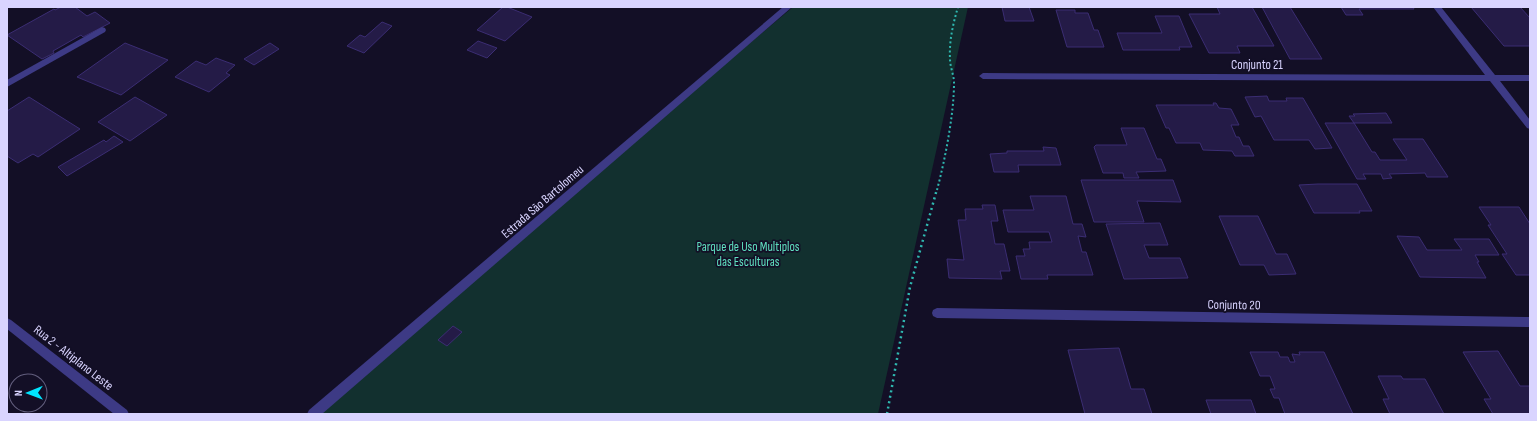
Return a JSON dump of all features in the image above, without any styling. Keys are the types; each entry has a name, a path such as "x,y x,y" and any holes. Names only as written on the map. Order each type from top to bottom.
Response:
{"street":[{"name":"Estrada São Bartolomeu","path":"313,414 788,7"},
{"path":"1437,7 1530,126"},
{"path":"7,84 102,30"},
{"name":"Conjunto 21","path":"983,76 1530,78"},
{"name":"Conjunto 20","path":"937,313 1530,322"},
{"name":"Rua 2 - Altiplano Leste","path":"7,323 123,414"}],"path":[{"path":"887,414 910,287 941,176 954,82 950,60 950,43 958,7"}],"green space":[{"name":"Parque de Uso Multiplos das Esculturas","path":"793,7 968,7 878,414 307,414"}],"building":[{"path":"61,7 75,7 87,16 95,12 110,23 83,37 81,35 42,59 7,35 54,9 55,10"},
{"path":"503,7 507,7 532,17 505,41 477,30"},
{"path":"1002,7 1029,7 1034,21 1005,21"},
{"path":"1217,7 1252,7 1274,46 1237,46 1240,53 1209,53 1189,14 1220,14"},
{"path":"1262,7 1290,7 1322,59 1290,59"},
{"path":"1341,7 1413,7 1414,9 1359,9 1363,15 1346,15"},
{"path":"1471,7 1520,7 1530,18 1530,46 1504,46"},
{"path":"1056,10 1075,10 1075,13 1088,13 1094,30 1098,30 1104,47 1067,47"},
{"path":"1155,16 1179,16 1192,47 1179,47 1180,50 1123,50 1117,33 1162,33"},
{"path":"382,22 392,26 364,53 347,46 360,35 365,37"},
{"path":"478,41 497,48 487,58 467,50"},
{"path":"125,43 168,60 121,95 77,77"},
{"path":"270,43 279,49 254,65 244,59"},
{"path":"216,58 235,65 226,73 230,75 209,92 175,77 196,61 206,65"},
{"path":"1267,96 1269,101 1287,101 1286,98 1303,98 1332,148 1315,149 1309,140 1274,140 1261,116 1255,117 1245,97"},
{"path":"29,97 80,129 38,157 33,154 18,163 7,156 7,111"},
{"path":"135,97 167,115 130,141 98,122"},
{"path":"1213,103 1216,103 1219,108 1231,109 1239,125 1231,125 1236,137 1239,137 1243,146 1249,146 1254,156 1235,156 1232,151 1203,150 1200,143 1176,143 1169,128 1166,128 1156,105 1214,105"},
{"path":"1386,113 1392,123 1354,123 1349,116 1355,116 1353,114"},
{"path":"1325,123 1354,123 1372,152 1375,152 1380,160 1407,160 1393,139 1423,139 1448,177 1427,177 1425,173 1389,174 1392,178 1383,179 1381,174 1363,174 1366,179 1357,179"},
{"path":"1121,128 1144,128 1157,159 1161,159 1166,171 1136,172 1139,178 1124,178 1123,173 1103,173 1094,147 1096,145 1127,145"},
{"path":"114,136 123,142 67,176 58,167 104,140 106,142"},
{"path":"1043,147 1056,148 1061,165 1018,165 1019,172 994,172 990,154 1007,153 1007,151 1044,151"},
{"path":"1081,180 1173,180 1181,202 1137,201 1144,222 1094,222"},
{"path":"1357,184 1372,211 1359,211 1360,213 1314,213 1299,185"},
{"path":"1030,196 1066,196 1073,224 1082,224 1086,237 1078,236 1082,252 1086,252 1093,275 1047,275 1048,279 1021,279 1016,256 1025,256 1023,249 1030,249 1029,242 1052,242 1049,232 1008,232 1003,210 1034,210"},
{"path":"982,205 995,205 998,221 991,221 995,244 1004,244 1010,271 1000,271 1002,279 949,278 947,259 964,260 958,220 966,220 965,209 983,209"},
{"path":"1479,207 1519,207 1530,224 1530,275 1516,275 1502,254 1507,254 1488,225 1491,225"},
{"path":"1219,216 1258,216 1276,254 1287,254 1296,274 1269,275 1264,265 1240,265"},
{"path":"1160,223 1168,245 1144,245 1149,258 1180,258 1188,278 1124,279 1106,224"},
{"path":"1397,236 1419,237 1427,250 1462,250 1454,239 1489,239 1499,255 1475,255 1479,262 1477,262 1486,278 1420,277"},
{"path":"453,326 462,332 447,346 438,340"},
{"path":"1119,348 1131,389 1144,389 1152,414 1085,414 1068,350"},
{"path":"1498,351 1520,386 1530,386 1530,414 1493,414 1484,399 1491,399 1463,352"},
{"path":"1250,352 1278,352 1280,357 1288,357 1290,362 1295,362 1292,354 1300,355 1299,352 1324,352 1353,414 1285,414 1279,398 1274,398 1270,389 1275,389 1270,376 1260,376"},
{"path":"1378,376 1401,376 1403,379 1425,379 1444,414 1390,414 1383,399 1389,399"},
{"path":"1206,400 1251,400 1256,414 1211,414"}]}
